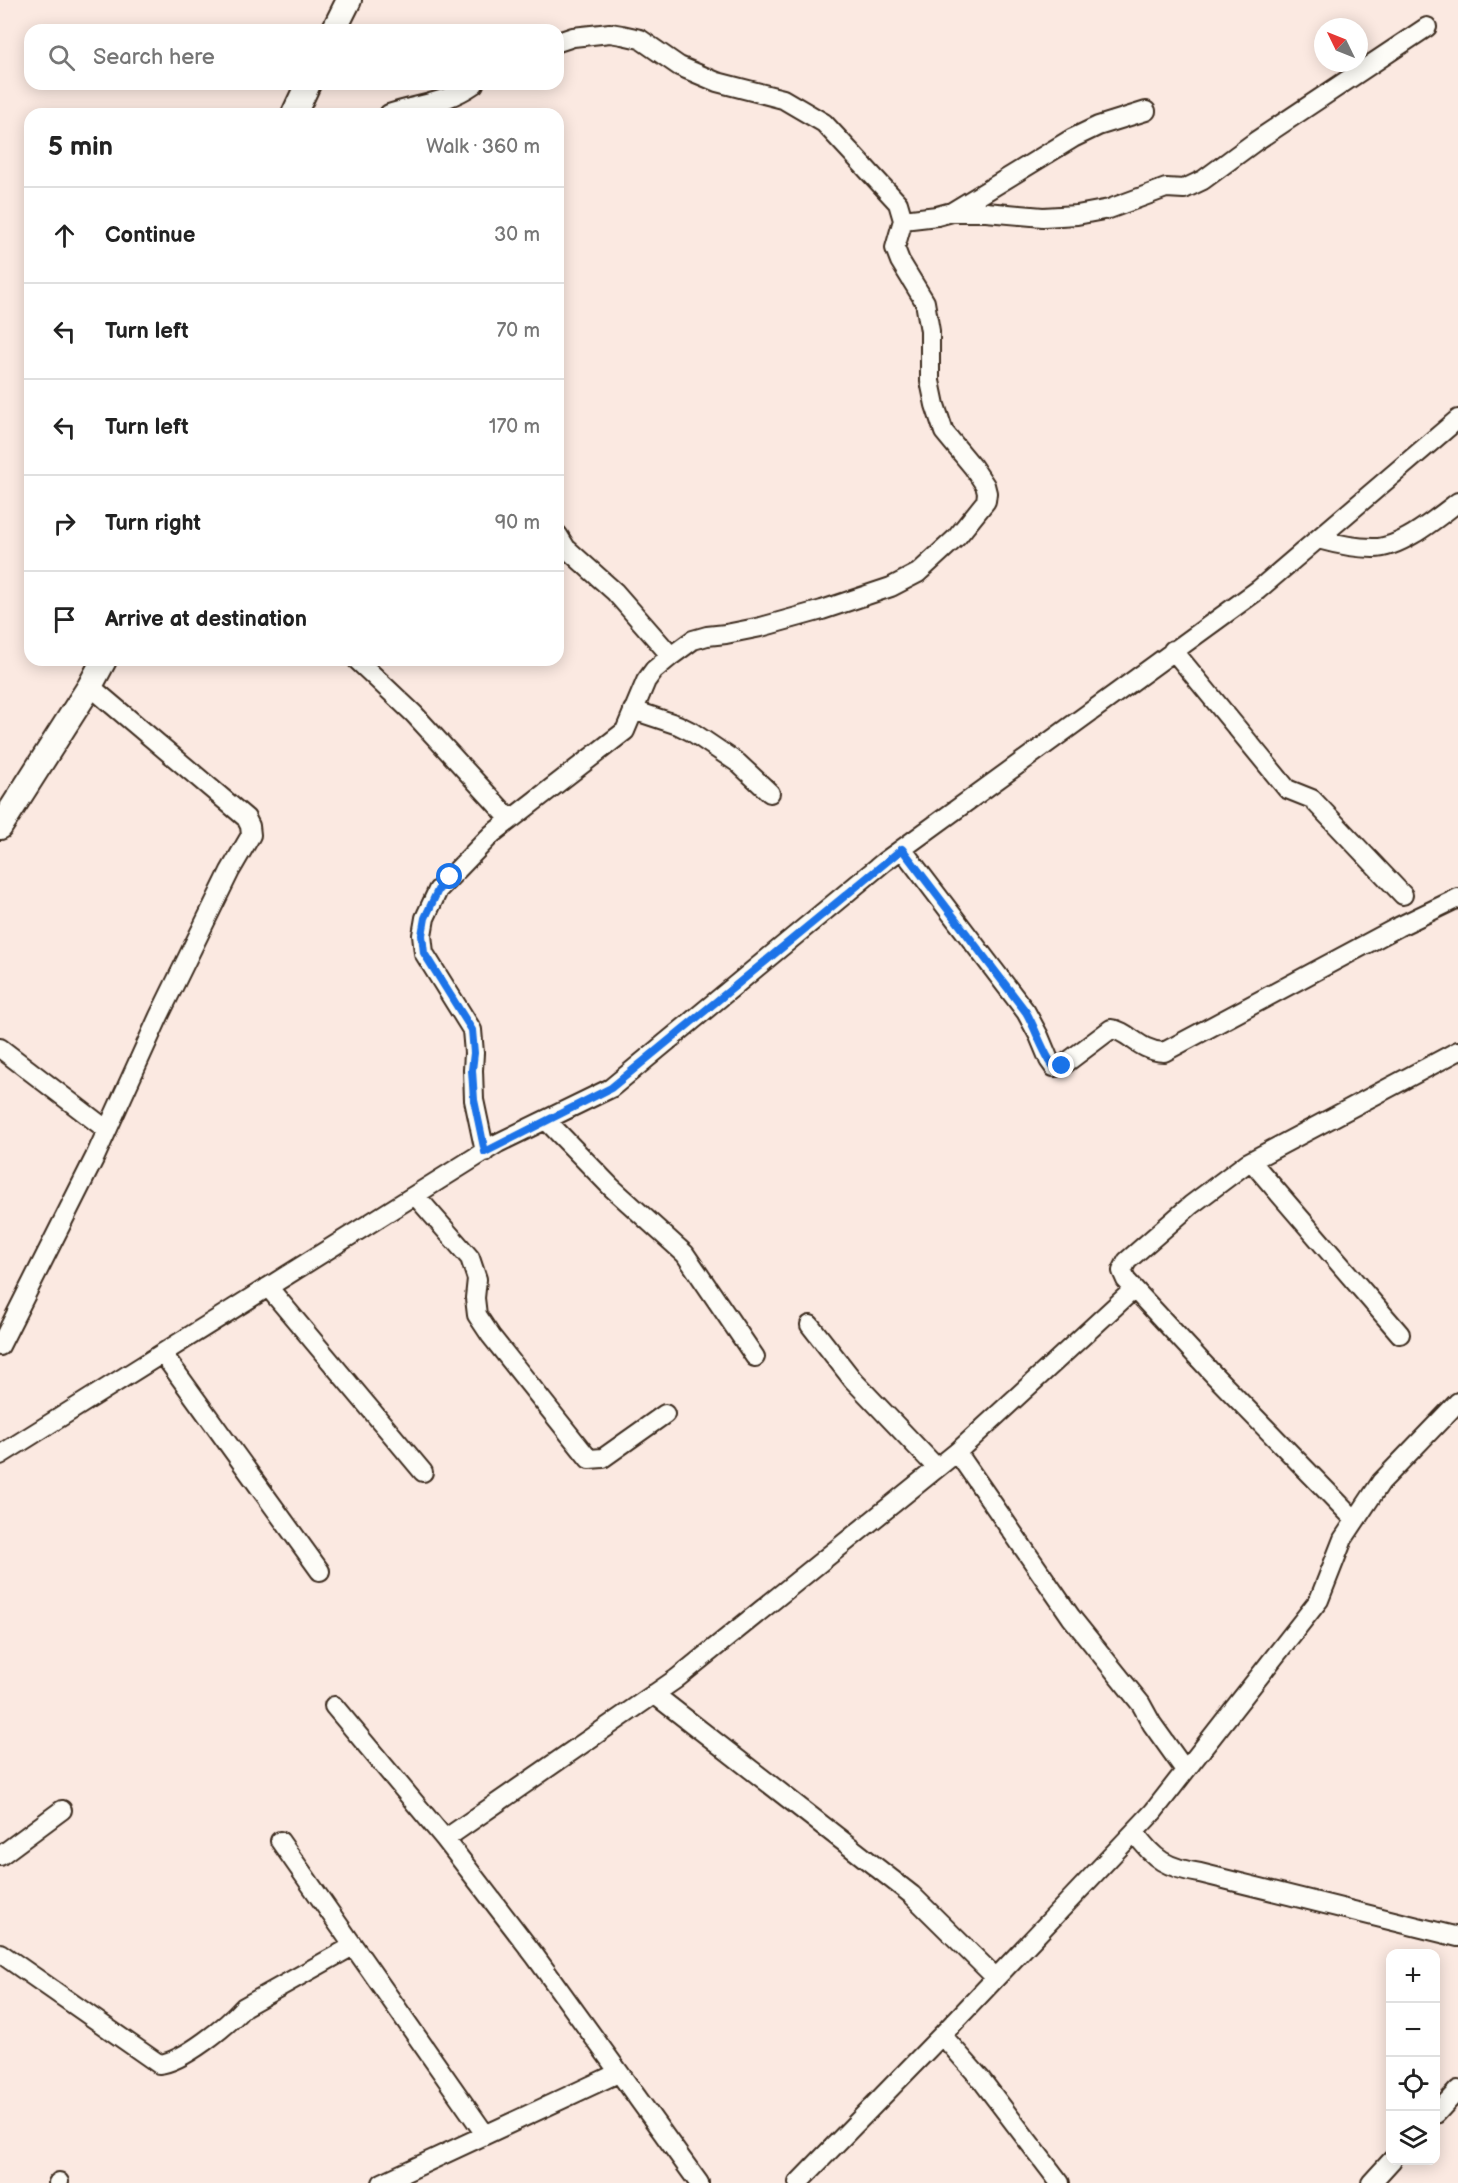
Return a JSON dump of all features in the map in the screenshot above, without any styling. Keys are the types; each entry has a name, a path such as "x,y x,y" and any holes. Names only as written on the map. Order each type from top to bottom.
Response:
{"street":[{"path":"337,24 349,0"},
{"path":"903,220 952,212 986,212 1043,218 1077,215 1108,209 1166,188 1184,189 1203,180 1256,141 1428,27"},
{"path":"485,1152 474,1100 472,1030 424,953 422,935 425,918 438,890 474,850 510,819 625,731 646,681 654,670 693,640 761,627 833,607 891,587 918,573 957,537 986,501 987,493 985,485 973,467 944,432 935,405 930,381 930,331 925,302 900,261 895,248 903,220 898,203 824,123 783,99 745,90 679,66 640,39 610,33 564,40"},
{"path":"297,108 305,90"},
{"path":"413,108 445,100 465,90"},
{"path":"952,212 1073,138 1098,126 1146,111"},
{"path":"0,1455 485,1152 611,1088 902,849 1258,590 1458,419"},
{"path":"1318,539 1345,546 1385,547 1414,533 1458,502"},
{"path":"564,545 615,592 671,656"},
{"path":"1173,650 1287,789 1312,799 1403,895"},
{"path":"0,827 101,666"},
{"path":"363,666 414,714 510,819"},
{"path":"0,1346 107,1130 169,995 230,871 251,835 246,818 90,686"},
{"path":"633,710 692,732 738,763 770,793"},
{"path":"902,849 1026,1012 1039,1036 1048,1060 1054,1067 1062,1066 1111,1029 1117,1030 1144,1048 1164,1052 1398,927 1458,898"},
{"path":"0,1048 107,1130"},
{"path":"1354,1520 1214,1375 1126,1280 1122,1271 1127,1261 1200,1198 1251,1161 1458,1051"},
{"path":"546,1120 611,1188 685,1254 755,1358"},
{"path":"1251,1161 1400,1334"},
{"path":"415,1195 470,1258 477,1279 475,1298 477,1316 490,1336 589,1459 603,1458 665,1414"},
{"path":"268,1287 423,1472"},
{"path":"445,1839 676,1679 957,1452 1134,1289"},
{"path":"810,1325 853,1380 937,1468"},
{"path":"163,1354 320,1571"},
{"path":"799,2182 1135,1833 1294,1635 1319,1600 1343,1539 1381,1482 1458,1402"},
{"path":"957,1452 1071,1617 1140,1704 1185,1770"},
{"path":"654,1694 912,1895 996,1978"},
{"path":"334,1706 445,1839 535,1956 699,2183"},
{"path":"0,1856 62,1810"},
{"path":"1135,1833 1148,1851 1162,1863 1180,1870 1458,1937"},
{"path":"280,1841 485,2134"},
{"path":"0,1953 159,2064 166,2063 198,2046 232,2020 244,2007 353,1946"},
{"path":"942,2035 980,2078 1060,2183"},
{"path":"382,2183 618,2073"},
{"path":"1439,2111 1458,2090"},
{"path":"1371,2183 1387,2165"}],"route":[{"path":"450,877 438,890 425,918 422,935 424,953 472,1030 475,1114 485,1152 498,1143 611,1088 902,849 1026,1012 1039,1036 1048,1060 1054,1067 1062,1066"}]}
